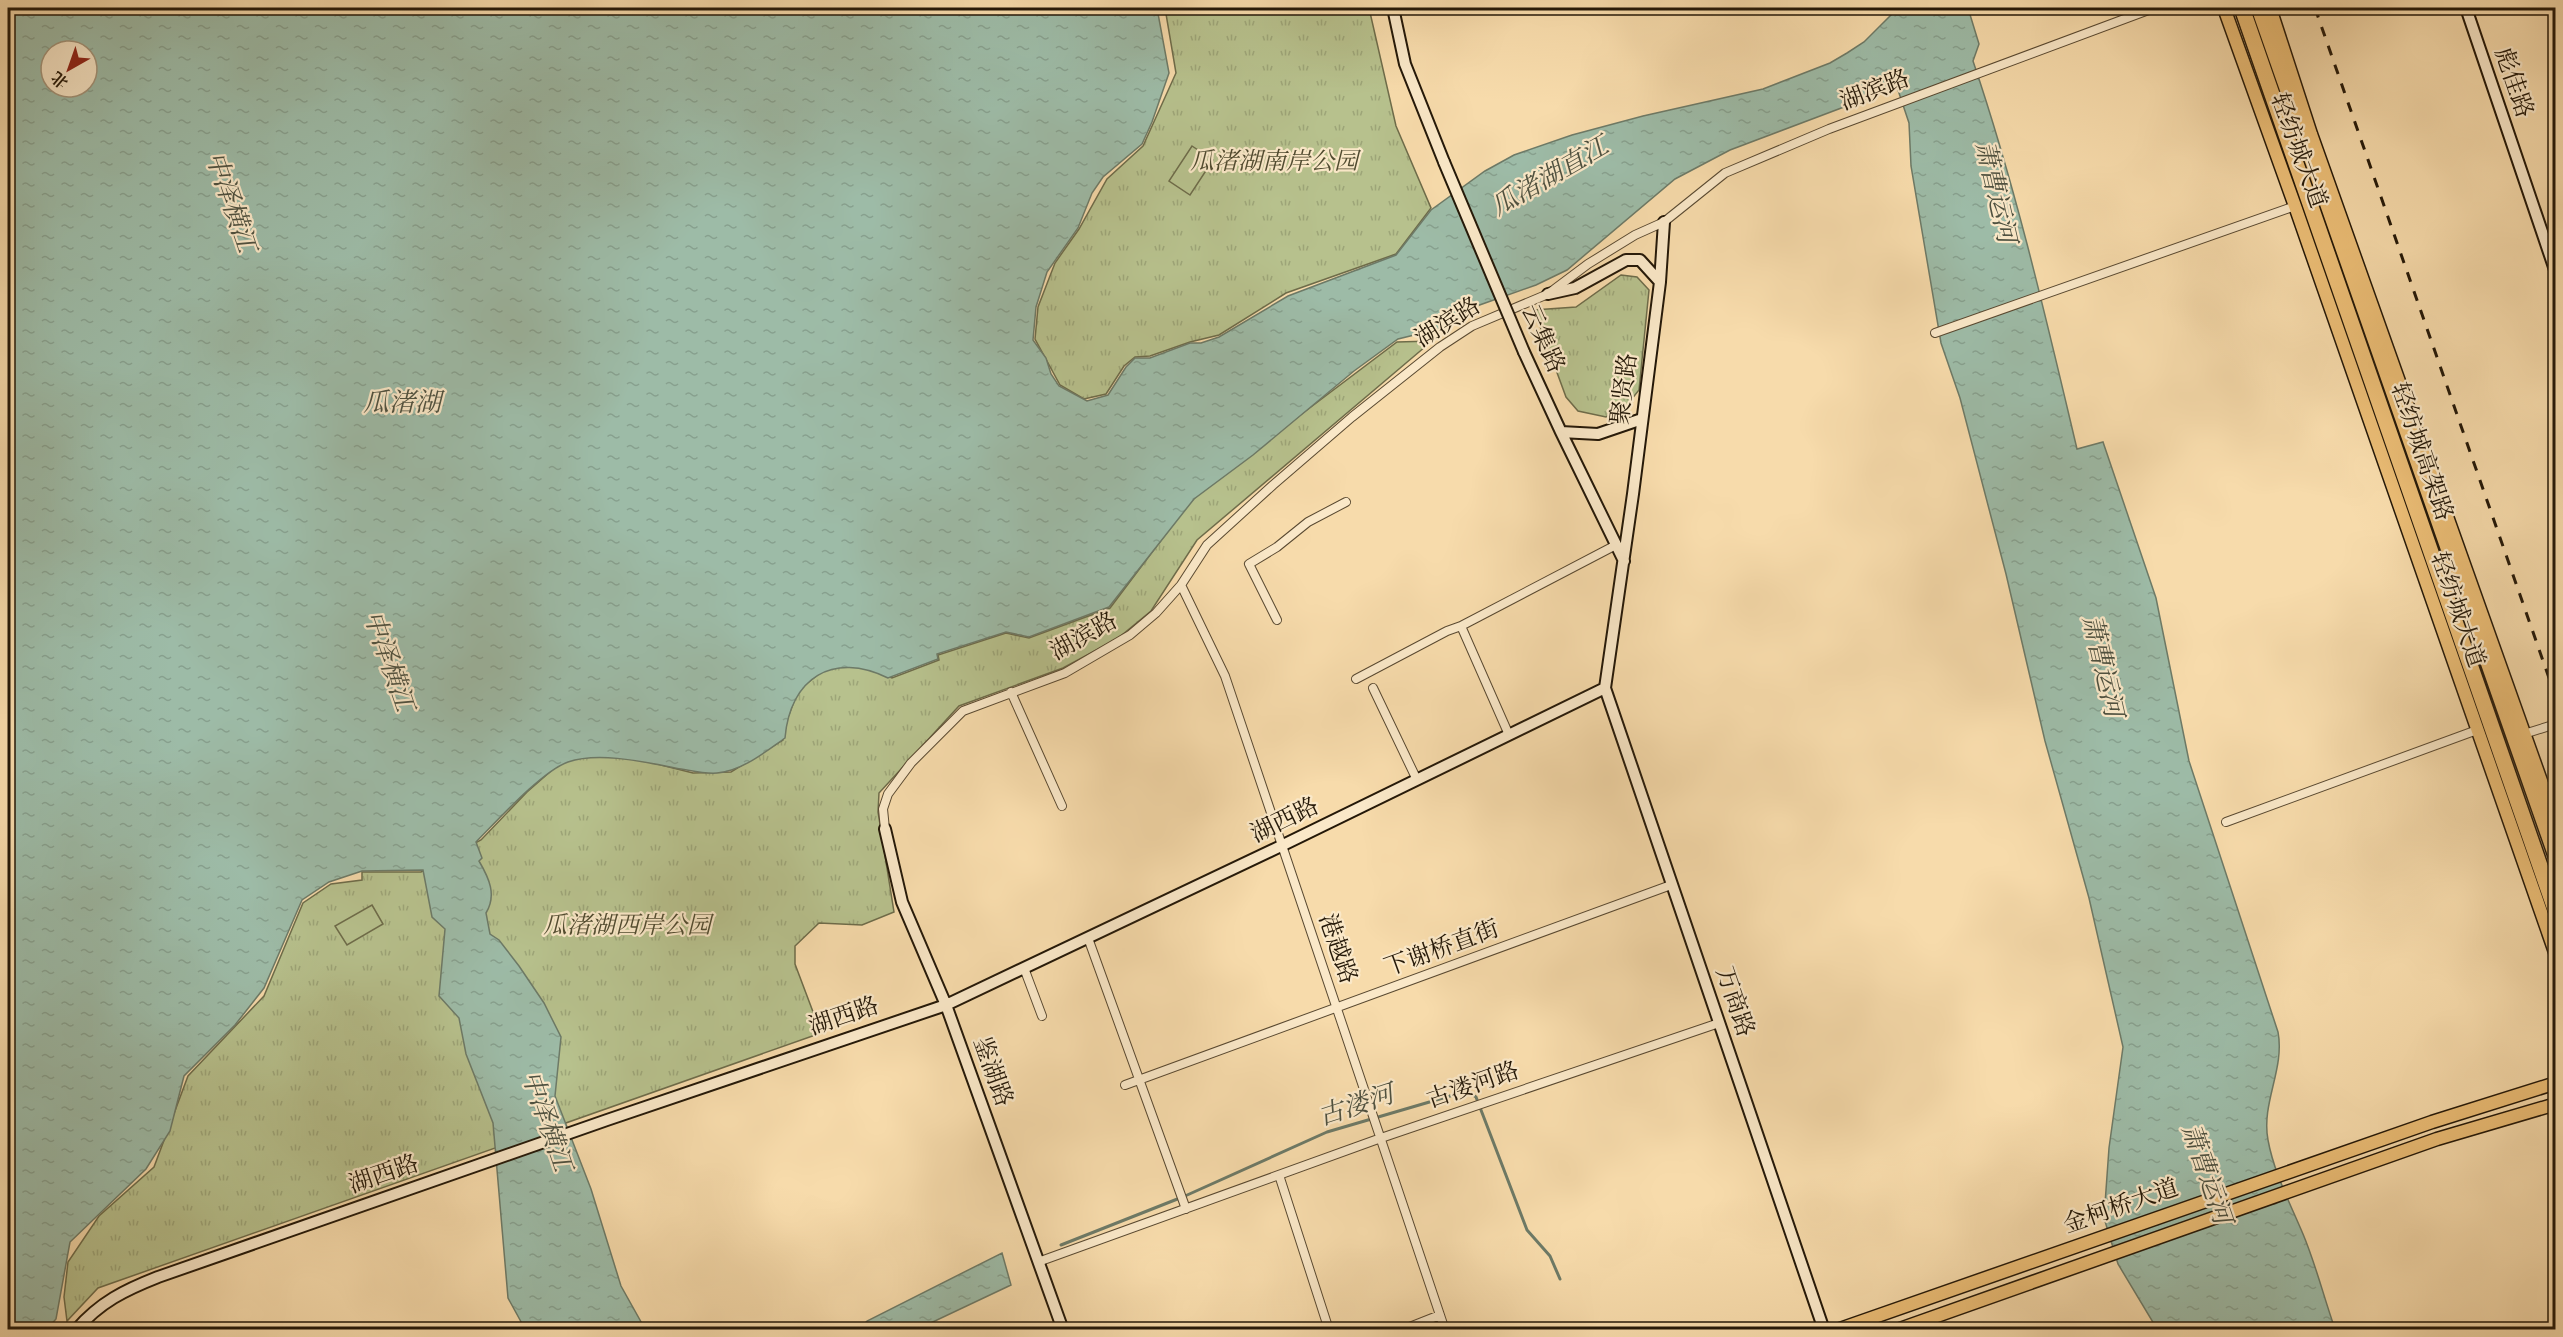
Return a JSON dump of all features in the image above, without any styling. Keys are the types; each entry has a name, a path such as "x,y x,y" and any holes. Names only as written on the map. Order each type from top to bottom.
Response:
{"highway":[{"name":"轻纺城高架路","path":"2242,8 2556,912"},
{"name":"轻纺城高架路","path":"2259,8 2556,856"}],"main road":[{"name":"轻纺城大道","path":"2224,8 2556,956"},
{"name":"轻纺城大道","path":"2270,8 2311,134 2556,823"},
{"name":"金柯桥大道","path":"1837,1329 2432,1122 2556,1083"},
{"name":"金柯桥大道","path":"1897,1329 2437,1139 2556,1104"}],"street":[{"name":"云集路","path":"1393,8 1405,64 1444,162 1524,352 1624,561"},
{"name":"湖滨路","path":"885,829 883,809 888,794 911,764 963,711 1065,673 1130,635 1156,613 1181,585 1207,545 1352,417 1440,347 1472,326 1548,294 1625,241 1664,222 1725,173 1997,65 2154,8"},
{"name":"彪佳路","path":"2466,8 2556,273"},
{"path":"1935,333 2295,206"},
{"name":"聚贤路","path":"1624,561 1660,282 1664,222"},
{"path":"1548,294 1575,288 1626,260 1640,260 1660,282"},
{"path":"1561,432 1598,434 1642,419"},
{"path":"1277,620 1249,564 1276,547 1308,522 1346,502"},
{"path":"1356,679 1617,545"},
{"path":"1605,688 1624,561"},
{"name":"港越路","path":"1181,585 1225,676 1445,1329"},
{"path":"1461,626 1509,735"},
{"path":"1373,688 1417,780"},
{"name":"湖西路","path":"76,1329 89,1315 121,1291 607,1120 946,1005 1281,846 1605,688"},
{"name":"万商路","path":"1605,688 1824,1329"},
{"path":"1011,692 1062,806"},
{"path":"2524,734 2556,724"},
{"path":"2226,822 2477,730"},
{"name":"鉴湖路","path":"885,829 902,903 946,1005 1063,1329"},
{"name":"下谢桥直街","path":"1125,1084 1671,885"},
{"path":"1088,938 1185,1206"},
{"path":"1024,968 1042,1016"},
{"name":"古溇河路","path":"1038,1262 1185,1206 1719,1023"},
{"path":"1278,1175 1329,1329"},
{"path":"1402,1329 1440,1315"}],"green space":[{"name":"瓜渚湖南岸公园","path":"1165,8 1369,8 1396,126 1431,208 1396,254 1286,293 1219,335 1150,356 1135,357 1124,366 1106,394 1084,399 1060,385 1035,339 1038,307 1055,263 1079,229 1107,179 1143,146 1176,73"},
{"path":"1192,146 1213,160 1190,195 1169,181"},
{"path":"1621,275 1637,277 1649,290 1639,390 1627,405 1606,417 1578,411 1566,397 1534,310 1576,307"},
{"name":"瓜渚湖西岸公园","path":"1432,341 1197,540 1151,611 1117,639 1063,668 959,706 879,793 878,812 894,912 862,925 819,923 795,946 795,964 821,1033 98,1288 67,1321 64,1297 68,1262 99,1216 154,1167 188,1076 264,996 303,903 331,884 362,880 362,872 421,872 481,840 527,792 568,756 629,757 693,773 731,772 783,740 787,720 798,691 826,668 860,665 892,678 939,660 938,655 1006,633 1029,638 1110,608 1186,507 1205,487 1397,342"},
{"path":"372,905 383,924 347,945 335,926"}],"water":[{"name":"瓜渚湖","path":"8,8 1157,8 1169,73 1152,122 1142,144 1103,177 1092,193 1078,228 1047,272 1036,307 1033,340 1046,358 1051,374 1059,386 1087,401 1108,395 1126,367 1135,358 1150,358 1190,343 1201,343 1219,337 1288,296 1396,255 1431,210 1485,171 1514,155 1572,135 1643,116 1763,89 1830,63 1847,53 1864,42 1898,8 1968,8 1979,44 1973,61 2017,205 2077,449 2103,442 2156,598 2189,761 2278,1032 2278,1059 2268,1113 2268,1140 2278,1176 2308,1246 2335,1329 2157,1329 2118,1264 2104,1218 2109,1148 2123,1047 2089,898 2045,741 2006,574 1960,398 1941,343 1911,166 1909,123 1897,87 1730,150 1675,179 1567,270 1536,285 1474,307 1451,326 1398,339 1354,371 1253,455 1194,499 1109,607 1029,637 1006,632 937,654 938,659 888,678 868,670 849,668 833,669 818,675 805,686 795,700 785,738 753,760 735,769 708,773 624,759 581,759 557,767 507,810 476,842 482,858 479,861 486,874 491,893 486,913 490,934 499,940 519,966 544,1003 561,1037 555,1096 591,1189 621,1286 645,1329 525,1329 508,1298 493,1123 466,1054 459,1018 439,996 445,929 432,917 423,870 362,871 329,882 302,900 264,988 235,1025 184,1076 170,1131 146,1169 70,1242 56,1319 47,1329 8,1329"},
{"path":"1002,1253 1011,1285 918,1329 859,1329 867,1321"}],"waterway":[{"name":"古溇河","path":"1061,1245 1185,1196 1327,1132 1467,1091 1476,1097 1527,1230 1550,1256 1560,1279"}],"railway":[{"path":"2315,8 2556,698"}],"water label":[{"name":"瓜渚湖直江","path":"1550,177"},
{"name":"萧曹运河","path":"1995,192"},
{"name":"中泽横江","path":"230,202"},
{"name":"中泽横江","path":"388,661"},
{"name":"萧曹运河","path":"2102,666"},
{"name":"中泽横江","path":"546,1121"},
{"name":"萧曹运河","path":"2206,1174"}]}
